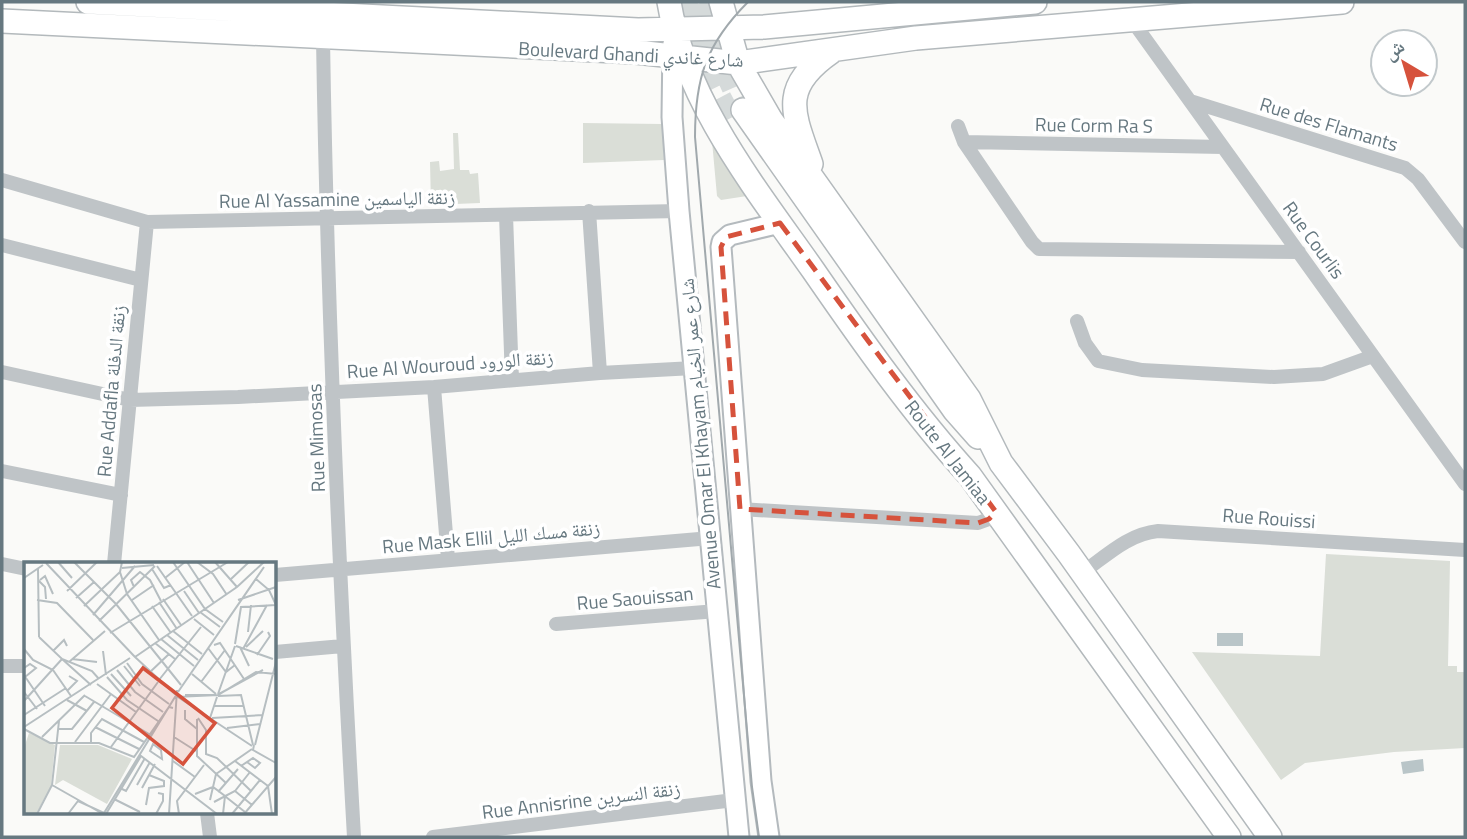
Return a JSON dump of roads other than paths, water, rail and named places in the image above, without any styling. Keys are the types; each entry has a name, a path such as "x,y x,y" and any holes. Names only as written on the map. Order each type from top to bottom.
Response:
{"main road":[{"name":"Boulevard Ghandi شارع غاندي","path":"88,2 322,18 738,63 916,38 1342,2"},
{"name":"Route Al Jamiaa","path":"669,2 677,57 709,115 780,223 931,433 970,476 1229,837"},
{"name":"Route Al Jamiaa","path":"722,2 727,30 738,63 771,120 969,399 1000,463 1270,837"},
{"name":"Boulevard Ghandi شارع غاندي","path":"2,21 322,18 727,30 1035,2"},
{"path":"820,190 793,104 794,95 807,72 831,52"},
{"name":"Avenue Omar El Khayam شارع عمر الخيام","path":"677,57 672,117 739,837"},
{"path":"970,476 945,424 737,115 955,411 1000,463"},
{"name":"Avenue Omar El Khayam شارع عمر الخيام","path":"769,837 761,781 721,247 722,242 730,235 780,223"}],"street":[{"name":"Rue Mimosas","path":"322,18 326,219 339,570 354,837"},
{"name":"Rue Courlis","path":"1131,19 1373,356 1459,465 1465,484"},
{"name":"Rue des Flamants","path":"1190,101 1405,168 1418,179 1465,242"},
{"path":"958,126 964,142 1034,246 1039,249 1298,252"},
{"name":"Rue Corm Ra S","path":"964,142 1223,146"},
{"name":"Rue Al Yassamine زنقة الياسمين","path":"2,180 147,222 680,211"},
{"path":"589,211 600,373"},
{"path":"506,215 512,380"},
{"name":"Rue Addafla زنقة الدفلة","path":"114,562 147,222"},
{"path":"2,245 141,279"},
{"path":"1077,321 1085,343 1098,361 1142,370 1274,377 1312,375 1342,369 1373,356"},
{"name":"Rue Al Wouroud زنقة الورود","path":"2,372 130,400 434,387 694,368"},
{"path":"434,387 448,559"},
{"path":"2,471 121,495"},
{"path":"740,509 978,523 989,519 996,512"},
{"name":"Rue Rouissi","path":"1082,573 1133,537 1158,531 1465,550"},
{"name":"Rue Mask Ellil زنقة مسك الليل","path":"276,575 711,538"},
{"path":"2,564 24,569"},
{"name":"Rue Saouissan","path":"555,624 717,611"},
{"path":"276,652 343,646"},
{"path":"2,666 24,666"},
{"name":"Rue Annisrine زنقة النسرين","path":"433,837 734,800"},
{"path":"207,814 210,837"}],"tunnel":[{"path":"686,2 698,48 731,119"},
{"path":"704,2 719,56 743,110"}],"tram line":[{"path":"748,2 722,33 706,63 697,97 695,137 752,787 759,837"}]}
